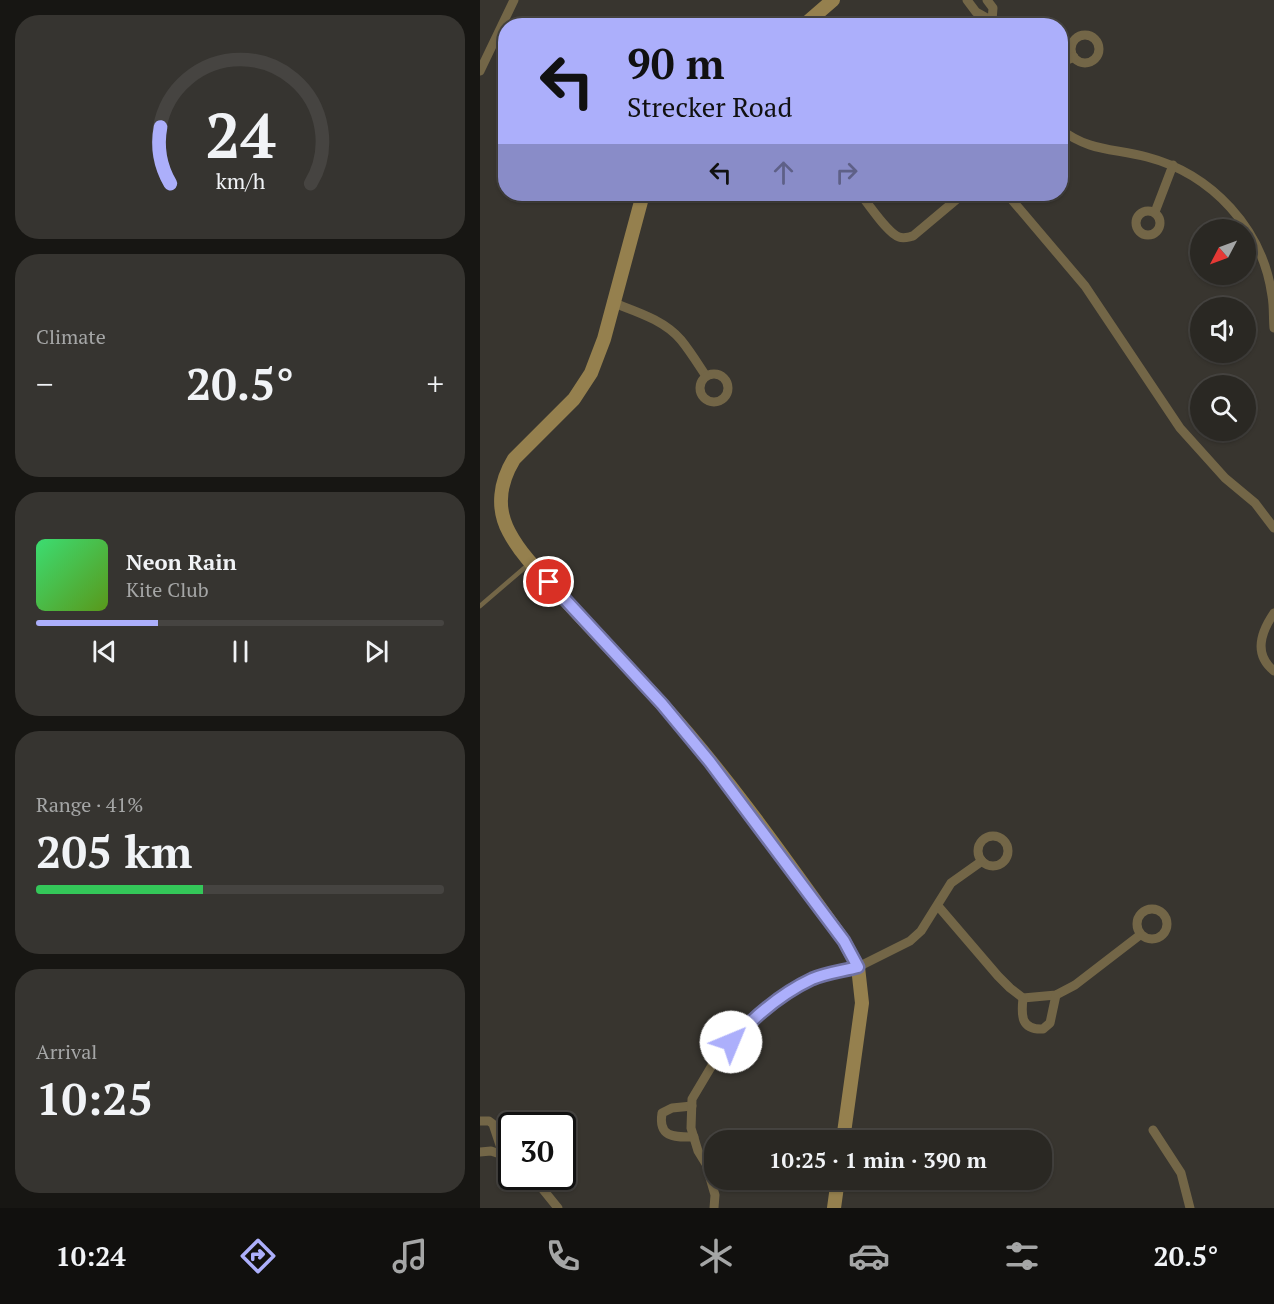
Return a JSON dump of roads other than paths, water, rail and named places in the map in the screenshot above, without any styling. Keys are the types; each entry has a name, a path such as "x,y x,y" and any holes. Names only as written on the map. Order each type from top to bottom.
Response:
{"street":[{"path":"505,18 514,0"},
{"path":"812,18 833,0"},
{"path":"967,0 976,12 986,18"},
{"path":"987,0 993,8 994,18"},
{"path":"481,66 498,32"},
{"path":"1068,60 1074,57"},
{"path":"1068,133 1094,147 1146,156 1173,165 1216,192 1242,220 1252,237 1267,273 1272,296 1274,328"},
{"path":"1155,212 1173,165"},
{"path":"641,201 604,339 591,373 574,399 514,459 502,486 501,501 504,518 509,532 531,562 662,704 710,762 844,941 858,967 862,1003 844,1130"},
{"path":"866,201 896,236 905,238 913,236 955,201"},
{"path":"1013,201 1085,286 1180,428 1217,469 1255,503 1274,528"},
{"path":"614,303 652,318 668,328 680,339 706,376"},
{"path":"1274,613 1265,626 1260,641 1262,655 1274,671"},
{"path":"714,1208 715,1195 692,1128 692,1099 717,1057 744,1028 781,998 813,979 858,967 910,941 921,931 951,884 982,861"},
{"path":"938,906 998,976 1023,998 1056,995 1075,984 1140,935"},
{"path":"1023,998 1022,1014 1027,1026 1033,1029 1043,1029 1050,1023 1056,995"},
{"path":"692,1106 672,1108 662,1113 661,1122 664,1131 671,1136 694,1137"},
{"path":"480,1121 492,1124 498,1137"},
{"path":"1153,1130 1181,1173 1190,1208"},
{"path":"480,1152 498,1153"},
{"path":"543,1190 558,1208"},
{"path":"834,1208 836,1190"}],"lane":[{"path":"480,606 531,562"}]}
